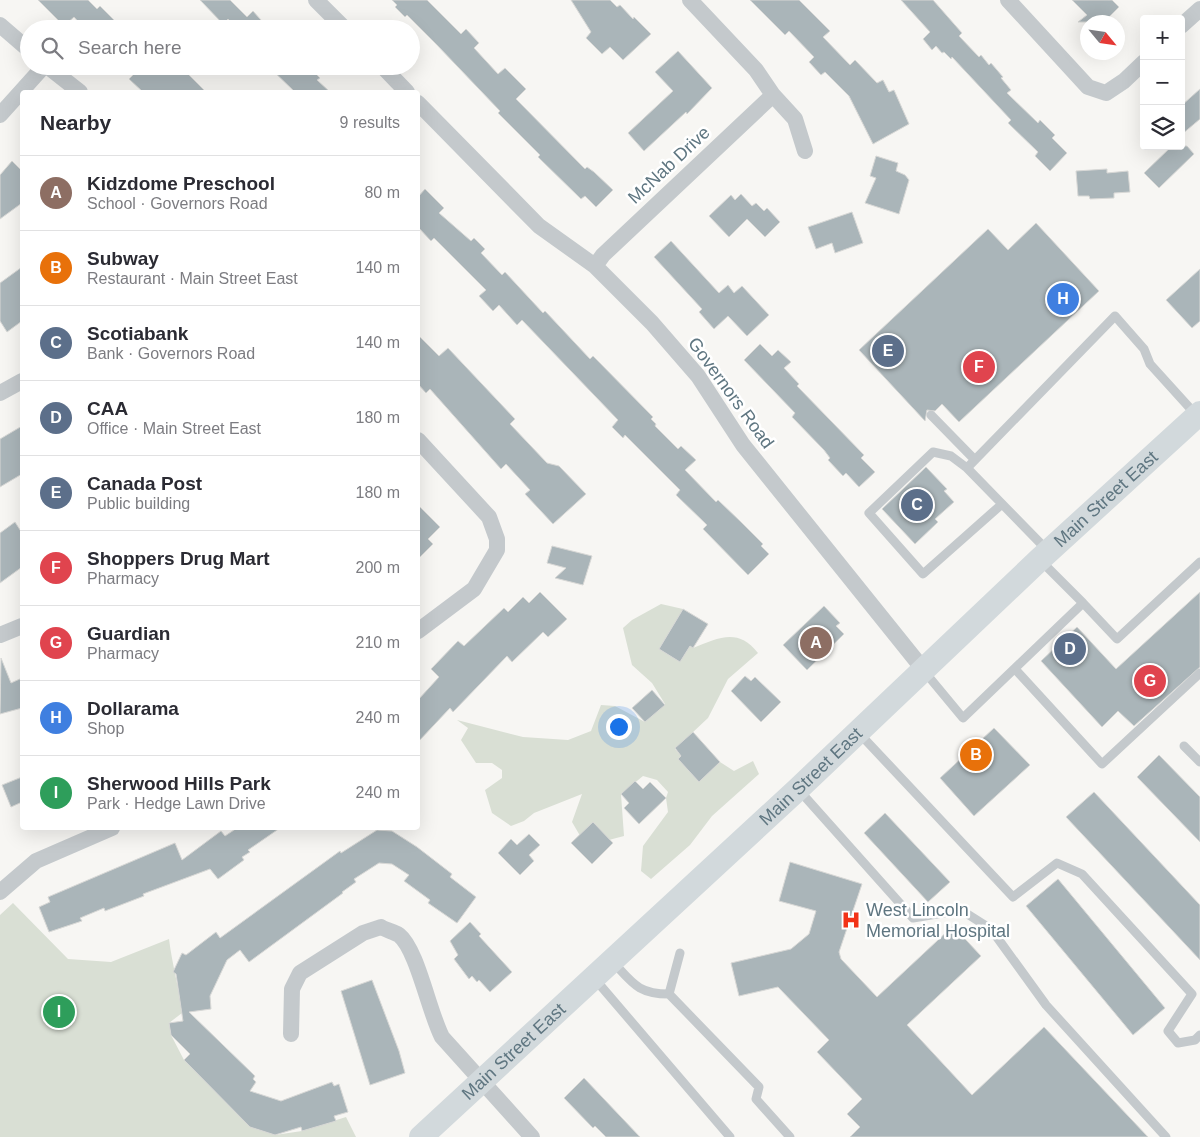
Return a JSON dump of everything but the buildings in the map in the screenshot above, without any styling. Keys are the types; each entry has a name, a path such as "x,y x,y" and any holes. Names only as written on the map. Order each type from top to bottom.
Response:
{"main road":[{"name":"Main Street East","path":"421,1137 798,789 1044,556 1199,416"}],"street":[{"path":"316,0 336,20"},
{"path":"690,0 756,70 773,95 795,119 805,150"},
{"path":"1008,0 1088,87 1106,93 1124,81 1140,66"},
{"path":"1185,22 1200,9"},
{"path":"0,25 20,42"},
{"path":"23,90 37,75"},
{"path":"58,75 77,90"},
{"path":"391,75 405,90"},
{"path":"0,114 20,93"},
{"name":"McNab Drive","path":"595,266 603,255 773,95"},
{"name":"Governors Road","path":"420,105 539,226 595,266 652,322 698,376 743,445 923,669"},
{"path":"0,393 20,382"},
{"path":"420,442 489,517 497,539 497,550 474,589 420,630"},
{"path":"0,635 20,627"},
{"path":"0,892 36,861 107,830"},
{"path":"291,1034 292,989 300,973 363,933 381,927 399,935 411,949 433,1020 442,1037 532,1137"}],"lane":[{"path":"967,468 1115,316 1144,349 1150,364 1199,416"},
{"path":"931,415 975,460"},
{"path":"1002,504 923,574 869,513 933,452 951,456 967,468 1002,504 1082,603 1117,639 1200,562"},
{"path":"923,669 963,718 1082,603"},
{"path":"1015,669 1102,764 1200,673"},
{"path":"858,732 1013,897 1056,862 1082,874 1192,994 1168,1031 1178,1043 1195,1040 1200,1035"},
{"path":"1184,746 1200,762"},
{"path":"798,789 914,918 961,910 991,929 1046,1005 1166,1137"},
{"path":"668,994 680,953"},
{"path":"612,960 637,987 651,994 668,994 759,1087 756,1099 790,1137"},
{"path":"593,977 730,1137"}],"shaded area":[{"path":"661,604 683,609 659,649 680,662 690,646 693,648 719,638 727,637 743,640 758,653 728,679 708,718 675,749 681,756 678,759 699,782 720,762 734,771 753,761 759,774 712,816 690,845 651,879 641,871 643,846 668,812 666,798 668,792 657,780 643,776 621,794 624,836 586,846 572,822 582,794 534,813 524,821 511,826 492,813 485,790 502,778 502,770 492,763 476,763 461,740 468,728 457,720 523,737 568,740 591,731 601,705 615,706 645,722 665,704 652,683 632,665 623,628 632,620"},
{"path":"13,903 68,959 111,962 169,939 182,1013 169,1023 171,1035 184,1060 250,1127 275,1135 302,1131 346,1117 356,1137 0,1137 0,915"}],"place":[{"name":"Dollarama","path":"1063,299"},
{"name":"Canada Post","path":"888,351"},
{"name":"Shoppers Drug Mart","path":"979,367"},
{"name":"Scotiabank","path":"917,505"},
{"name":"Kidzdome Preschool","path":"816,643"},
{"name":"CAA","path":"1070,649"},
{"name":"Guardian","path":"1150,681"},
{"name":"Subway","path":"976,755"},
{"name":"West Lincoln Memorial Hospital","path":"851,920"},
{"name":"Sherwood Hills Park","path":"59,1012"}]}
